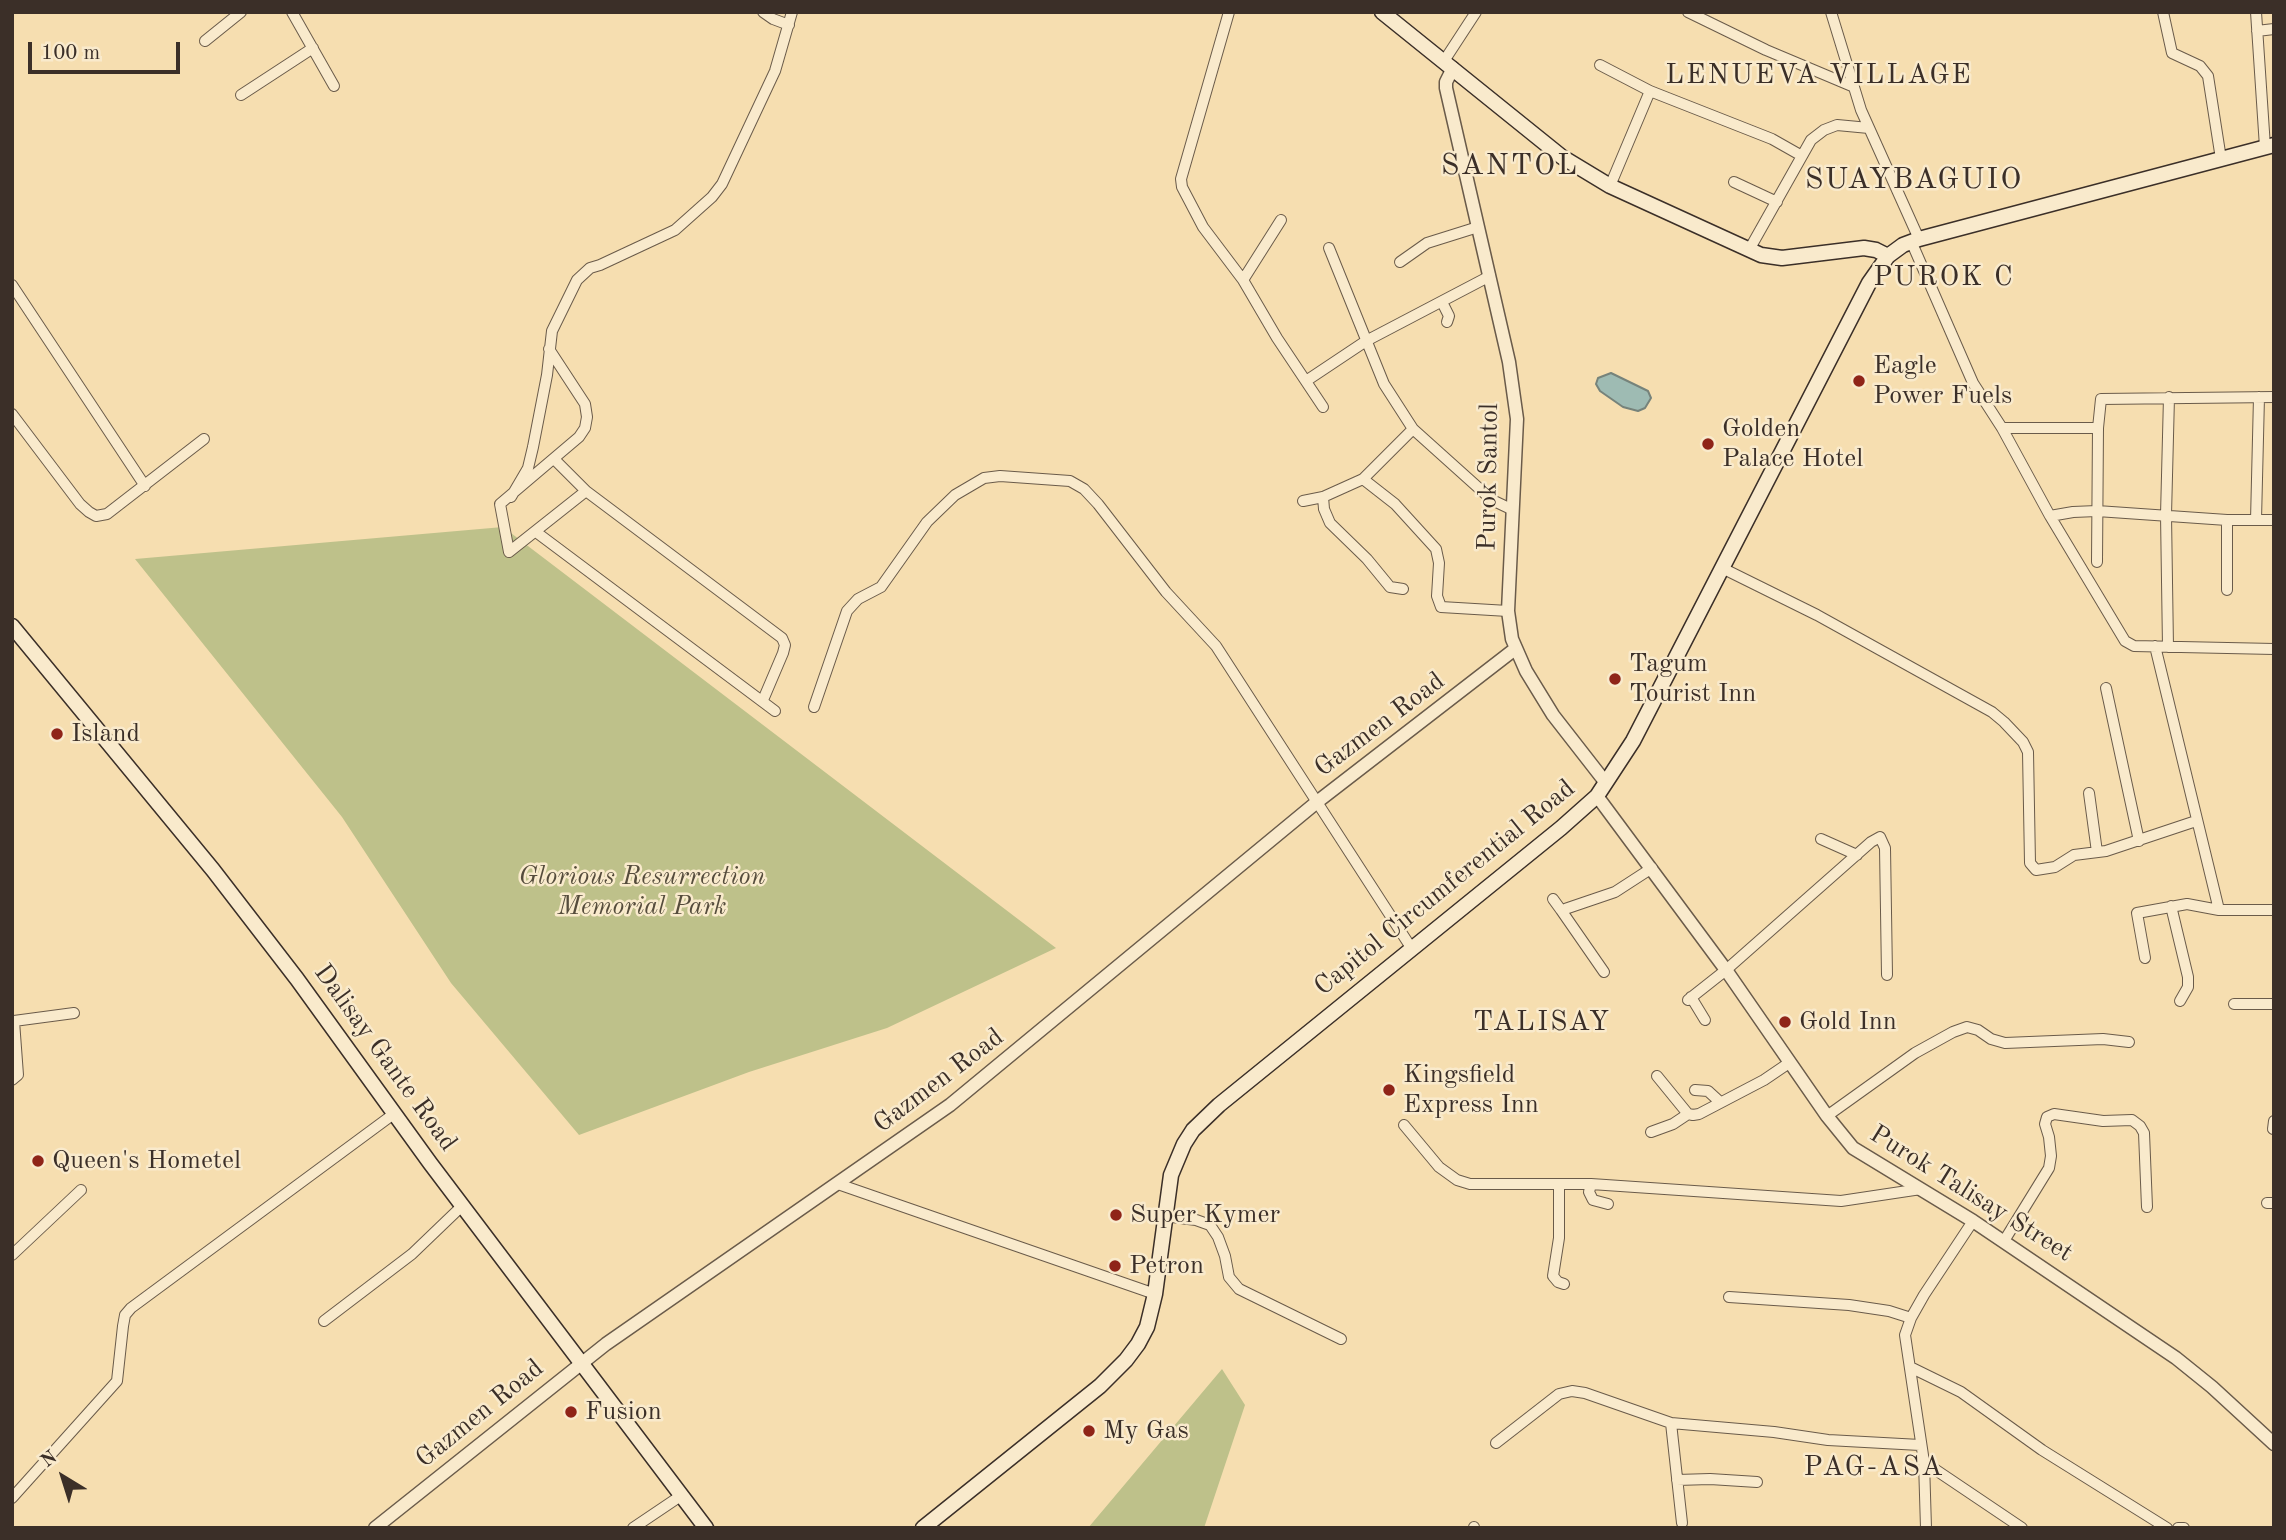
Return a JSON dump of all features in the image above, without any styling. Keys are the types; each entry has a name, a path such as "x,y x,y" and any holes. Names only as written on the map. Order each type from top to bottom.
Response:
{"main road":[{"path":"1382,12 1562,157 1610,186 1749,250 1782,258 1864,248 1888,256"},
{"name":"Capitol Circumferential Road","path":"923,1528 940,1522 1114,1372 1138,1343 1147,1327 1156,1294 1171,1175 1184,1144 1198,1124 1597,796 1633,741 1864,292 1888,256 1915,240 2269,146"},
{"name":"Dalisay Gante Road","path":"12,626 213,870 314,1002 462,1206 706,1528"}],"street":[{"path":"205,41 241,12"},
{"path":"292,12 334,86"},
{"path":"763,12 789,25"},
{"path":"510,497 528,468 547,375 552,331 577,280 590,268 675,230 704,205 722,184 775,71 792,12"},
{"path":"1229,12 1181,179 1185,197 1203,227 1243,281 1323,407"},
{"path":"1449,65 1476,12"},
{"path":"1688,12 1766,50 1854,87"},
{"path":"1831,12 1868,128 1962,363 2125,640 2134,646 2274,649"},
{"path":"2163,12 2172,53 2200,66 2208,76 2221,159"},
{"path":"2256,12 2269,146"},
{"path":"2257,31 2274,29"},
{"path":"241,95 313,48"},
{"name":"Purok Santol","path":"1449,65 1447,88 1509,362 1517,419 1508,611 1515,649 1553,715 1606,783"},
{"path":"1600,65 1650,90 1772,139 1802,156"},
{"path":"1610,186 1650,90"},
{"path":"1749,250 1811,140 1830,127 1843,124 1868,128"},
{"path":"1734,183 1777,202"},
{"path":"1243,281 1281,220"},
{"path":"1400,262 1427,243 1478,228"},
{"path":"1329,248 1384,384 1413,429 1492,500 1513,510"},
{"path":"1306,381 1366,341 1490,276"},
{"path":"12,285 145,486"},
{"path":"1442,302 1449,316 1447,322"},
{"path":"549,349 585,404 585,428 579,437 500,505 509,552 586,491"},
{"path":"2097,562 2099,401 2104,397 2274,397"},
{"path":"2168,648 2166,514 2169,397"},
{"path":"2256,520 2259,397"},
{"path":"12,414 89,512 96,516 107,514 204,439"},
{"path":"2002,428 2098,428"},
{"path":"1303,501 1323,497 1363,479 1413,429"},
{"path":"554,459 586,491 782,638 785,645 783,653 762,700"},
{"path":"814,707 847,611 852,604 881,587 927,522 946,502 984,478 1000,476 1070,481 1084,489 1166,592 1216,646 1412,948"},
{"path":"1363,479 1395,504 1437,549 1437,596 1441,607 1508,611"},
{"path":"1323,497 1324,509 1330,523 1367,559 1390,587 1403,589"},
{"path":"2050,516 2097,511 2227,520 2274,520"},
{"path":"2227,520 2227,590"},
{"path":"536,532 775,711"},
{"path":"1722,568 1817,615 1897,662 1992,712 2004,722 2023,742 2028,752 2030,863 2036,870 2055,867 2074,855 2106,851 2196,821"},
{"path":"2155,646 2219,910"},
{"name":"Gazmen Road","path":"375,1528 581,1363 668,1299 950,1105 1317,802 1515,649"},
{"path":"2106,688 2139,841"},
{"path":"2089,793 2098,852"},
{"name":"Purok Talisay Street","path":"1597,796 1652,868 1827,1116 1853,1148 2004,1241 2176,1358 2274,1444"},
{"path":"1705,1020 1689,998 1726,971 1877,838 1882,839 1885,848 1887,975"},
{"path":"1821,839 1857,855"},
{"path":"1561,911 1615,892 1652,868"},
{"path":"1553,899 1604,972"},
{"path":"2145,958 2137,913 2187,904 2219,910 2274,910"},
{"path":"2171,906 2188,977 2188,987 2180,1001"},
{"path":"2234,1004 2274,1004"},
{"path":"12,1080 18,1075 14,1021 74,1013"},
{"path":"1827,1116 1915,1053 1952,1032 1967,1027 2005,1043 2103,1039 2129,1042"},
{"path":"1651,1132 1674,1124 1688,1114 1699,1114 1775,1074 1789,1063"},
{"path":"1657,1076 1688,1114"},
{"path":"1695,1090 1708,1091 1720,1102"},
{"path":"12,1498 117,1381 123,1325 125,1315 131,1308 395,1113"},
{"path":"2004,1241 2049,1168 2051,1156 2045,1124 2047,1117 2054,1114 2104,1121 2133,1120 2140,1126 2144,1133 2147,1207"},
{"path":"2273,1129 2274,1121"},
{"path":"1404,1125 1439,1167 1457,1180 1483,1185 1591,1184 1841,1201 1921,1189"},
{"path":"838,1184 1156,1294"},
{"path":"1559,1184 1559,1238 1553,1276 1564,1284"},
{"path":"1591,1184 1589,1192 1593,1200 1608,1203"},
{"path":"12,1255 81,1190"},
{"path":"324,1321 412,1254 462,1206"},
{"path":"1164,1216 1196,1220 1210,1225 1226,1256 1228,1278 1239,1289 1341,1339"},
{"path":"1926,1528 1924,1462 1905,1335 1911,1318 1973,1221"},
{"path":"1729,1297 1849,1305 1889,1311 1911,1318"},
{"path":"1910,1367 1961,1392 2042,1450 2167,1528"},
{"path":"1496,1443 1559,1394 1572,1391 1671,1423 1774,1432 1828,1440 1920,1445"},
{"path":"1671,1423 1682,1523"},
{"path":"1924,1462 2022,1528"},
{"path":"1677,1480 1757,1482"},
{"path":"633,1528 682,1495"},
{"path":"2178,1528 2184,1528"}],"green space":[{"name":"Glorious Resurrection Memorial Park","path":"503,527 1056,948 887,1028 749,1072 579,1135 451,983 342,817 135,559"},
{"path":"1222,1369 1245,1405 1204,1528 1088,1528"}],"water":[{"path":"1611,373 1648,391 1651,398 1645,408 1638,411 1623,407 1600,391 1596,384 1598,378"}],"place":[{"name":"Eagle Power Fuels","path":"1859,381"},
{"name":"Golden Palace Hotel","path":"1708,444"},
{"name":"Tagum Tourist Inn","path":"1615,679"},
{"name":"Island","path":"57,734"},
{"name":"Gold Inn","path":"1785,1022"},
{"name":"Kingsfield Express Inn","path":"1389,1090"},
{"name":"Queen's Hometel","path":"38,1161"},
{"name":"Super Kymer","path":"1116,1215"},
{"name":"Petron","path":"1115,1266"},
{"name":"Fusion","path":"571,1412"},
{"name":"My Gas","path":"1089,1431"}],"district":[{"name":"LENUEVA VILLAGE","path":"1819,76"},
{"name":"SANTOL","path":"1510,166"},
{"name":"SUAYBAGUIO","path":"1914,180"},
{"name":"PUROK C","path":"1944,278"},
{"name":"TALISAY","path":"1542,1023"},
{"name":"PAG-ASA","path":"1874,1468"}]}
